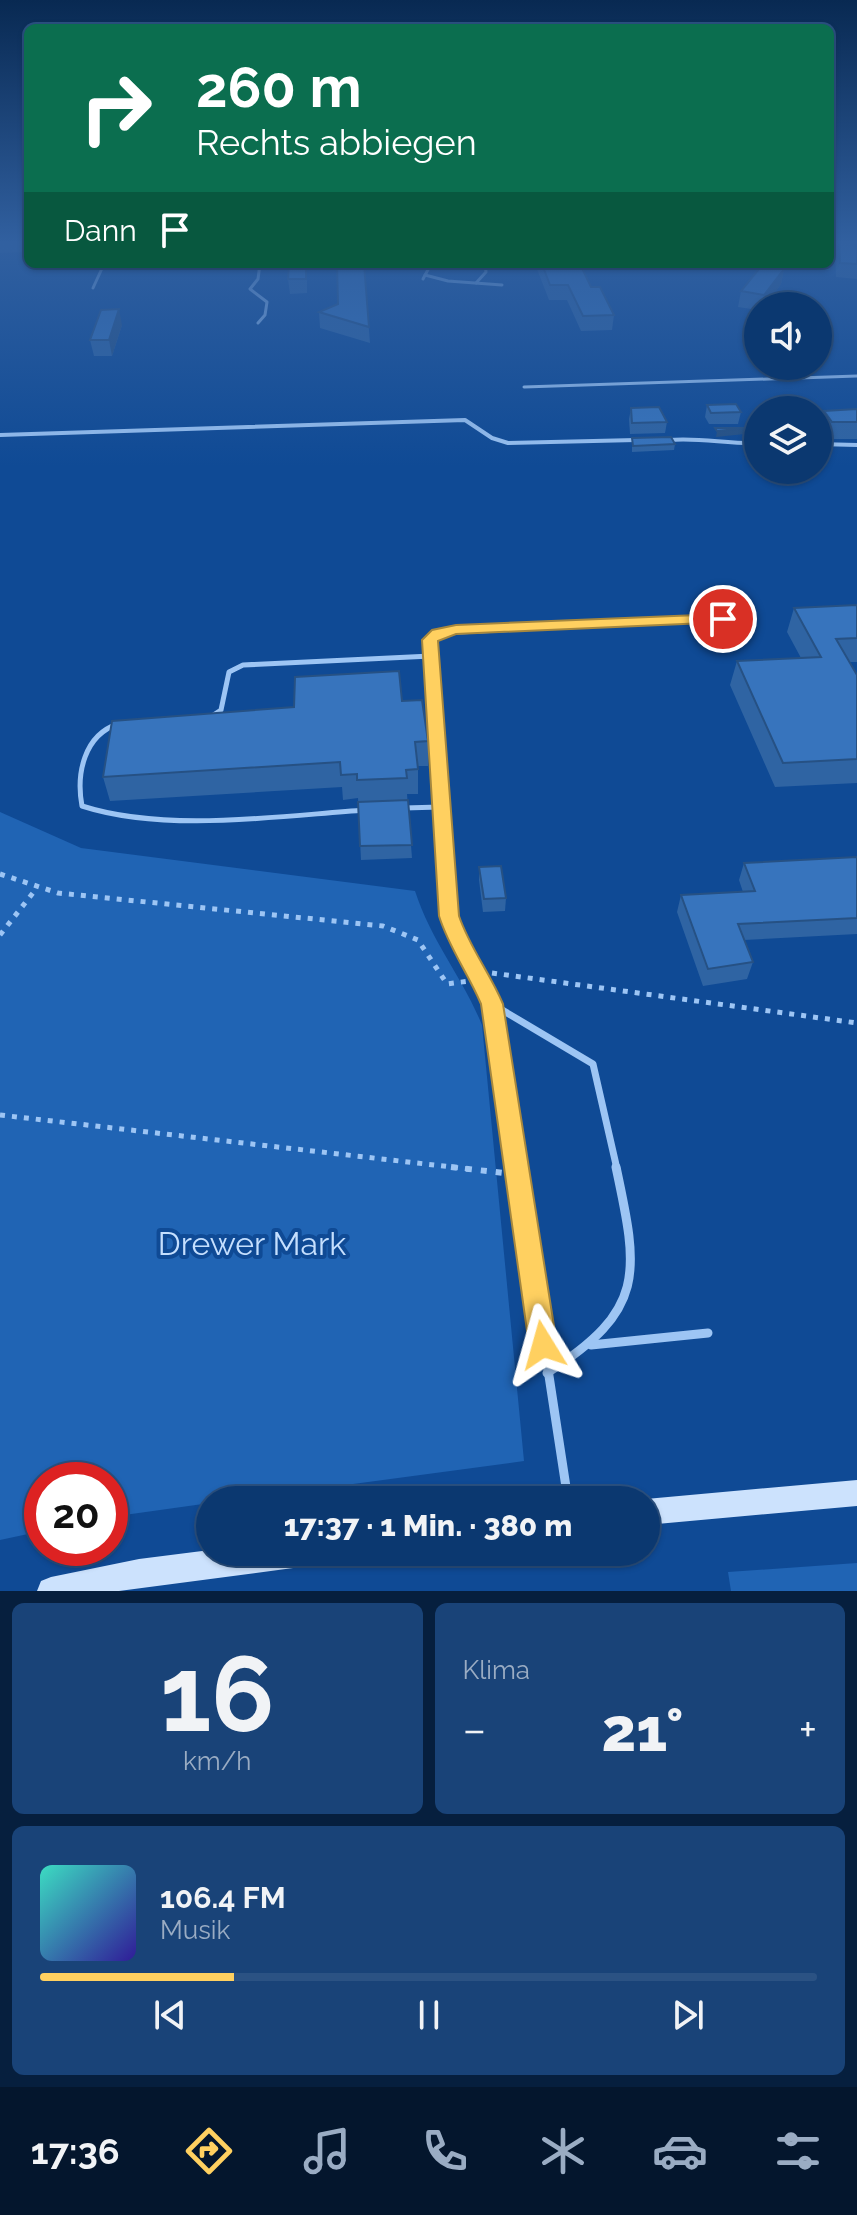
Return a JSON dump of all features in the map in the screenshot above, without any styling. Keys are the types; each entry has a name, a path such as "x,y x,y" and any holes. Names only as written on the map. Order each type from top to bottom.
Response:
{"main road":[{"path":"660,1511 857,1493"},
{"path":"51,1591 139,1573 196,1566"}],"lane":[{"path":"258,323 263,317"},
{"path":"524,387 857,376"},
{"path":"0,435 465,420 492,438 508,443 644,440"},
{"path":"704,437 710,429"},
{"path":"734,429 744,429"},
{"path":"660,440 704,437 718,444 744,443"},
{"path":"832,444 857,445"},
{"path":"566,1486 492,1004 481,978 458,944 449,916 431,656 433,636 456,630 748,618"},
{"path":"201,719 221,710 229,672 243,665 431,656"},
{"path":"127,724 112,725 92,737 78,794 82,806 91,811 116,815 191,817 377,810"},
{"path":"393,809 440,807"},
{"path":"492,1004 593,1064 631,1252 630,1287 607,1327 591,1345 547,1373"},
{"path":"591,1345 708,1333"}],"path":[{"path":"0,874 36,889 383,926 408,933 418,940 447,984 453,986 495,972 510,973 857,1023"},
{"path":"0,935 36,889"},
{"path":"0,1115 518,1174"}],"green space":[{"name":"Drewer Mark","path":"0,812 81,848 415,891 430,927 482,1025 524,1461 337,1486 196,1486 196,1505 128,1514 128,1462 24,1462 24,1535 0,1540"},
{"path":"857,1563 857,1591 731,1591 728,1572"}],"building":[{"path":"98,317 116,317 109,340 90,340"},
{"path":"336,317 368,317 369,327"},
{"path":"736,404 741,412 711,413 707,405"},
{"path":"659,407 667,422 632,423 631,408"},
{"path":"857,409 857,422 832,422 832,411"},
{"path":"715,428 744,428 744,428 717,431"},
{"path":"671,437 675,444 633,446 632,438"},
{"path":"857,605 857,638 836,639 857,675 857,759 783,763 737,661 821,657 794,608"},
{"path":"399,671 402,701 422,700 428,741 415,742 418,769 406,770 407,778 357,780 357,774 341,775 340,762 103,777 112,721 294,707 295,677"},
{"path":"408,800 412,845 360,846 358,802"},
{"path":"857,857 857,918 738,924 753,962 708,969 681,895 755,891 744,863"},
{"path":"501,866 506,898 484,899 479,867"}],"route":[{"path":"543,1345 492,1004 481,978 458,944 449,916 430,640 438,633 456,630 723,619"}]}
